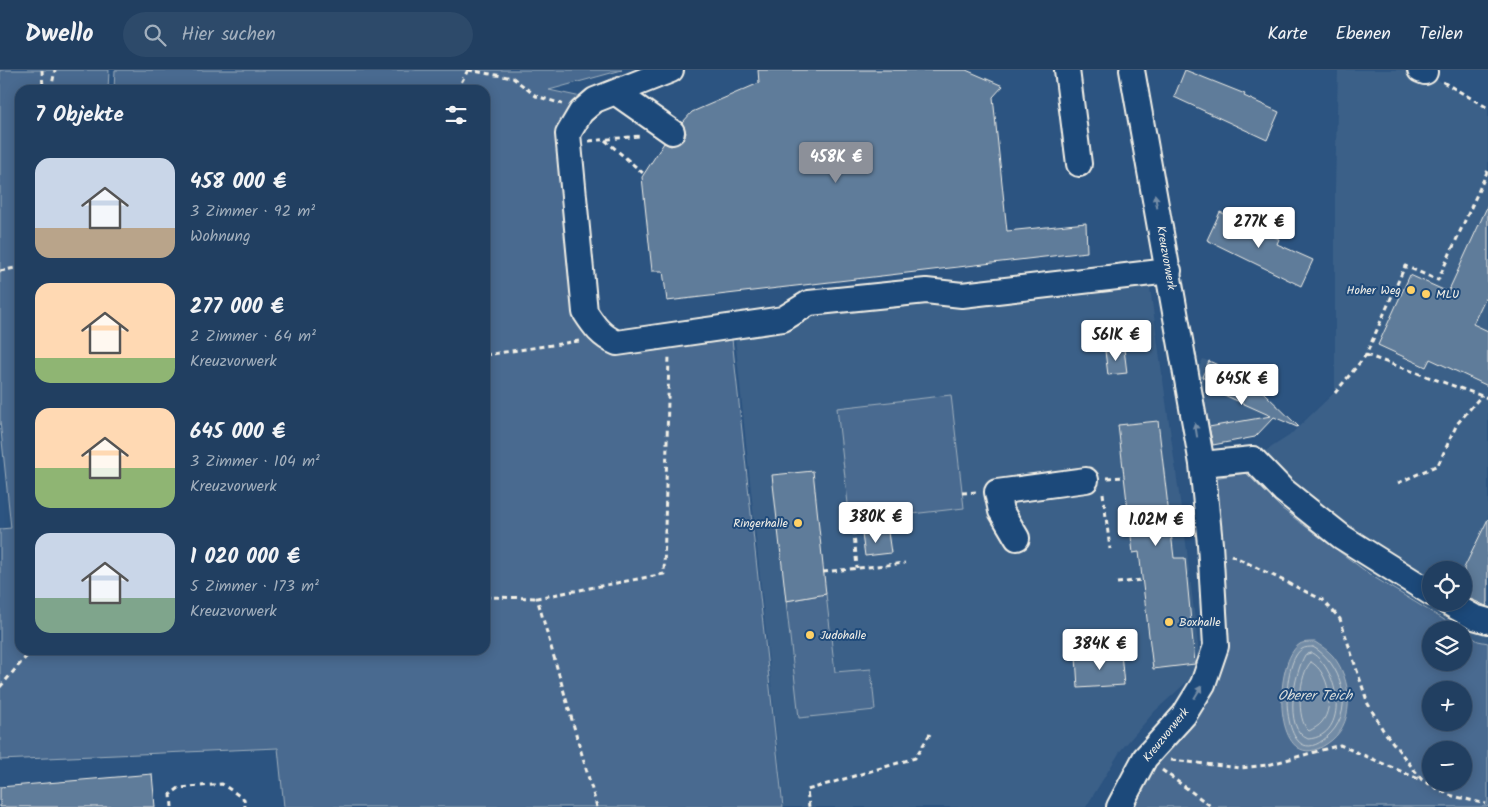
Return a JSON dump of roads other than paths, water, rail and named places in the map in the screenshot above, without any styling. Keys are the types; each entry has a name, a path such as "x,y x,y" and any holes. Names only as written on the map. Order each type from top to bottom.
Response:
{"street":[{"path":"671,70 595,100 581,112 568,134 585,312 595,328 605,337 617,343 783,319 809,303 926,290 962,294 1168,271"},
{"path":"1067,70 1078,164"},
{"name":"Kreuzvorwerk","path":"1119,807 1151,751 1184,715 1203,684 1216,646 1210,544 1202,464 1132,70"},
{"path":"615,92 672,132"},
{"path":"1202,464 1253,459 1283,490 1342,537 1422,587"},
{"path":"1017,538 1001,511 997,492 1095,487"},
{"path":"1463,611 1474,617 1488,621"}],"water":[{"name":"Oberer Teich","path":"1315,642 1331,654 1339,665 1347,687 1348,710 1340,732 1332,740 1312,750 1298,748 1288,735 1283,717 1282,695 1284,673 1291,655 1300,644"}],"place":[{"name":"Hoher Weg","path":"1411,290"},
{"name":"MLU","path":"1426,294"},
{"name":"Ringerhalle","path":"798,523"},
{"name":"Boxhalle","path":"1169,622"},
{"name":"Judohalle","path":"810,635"}]}
